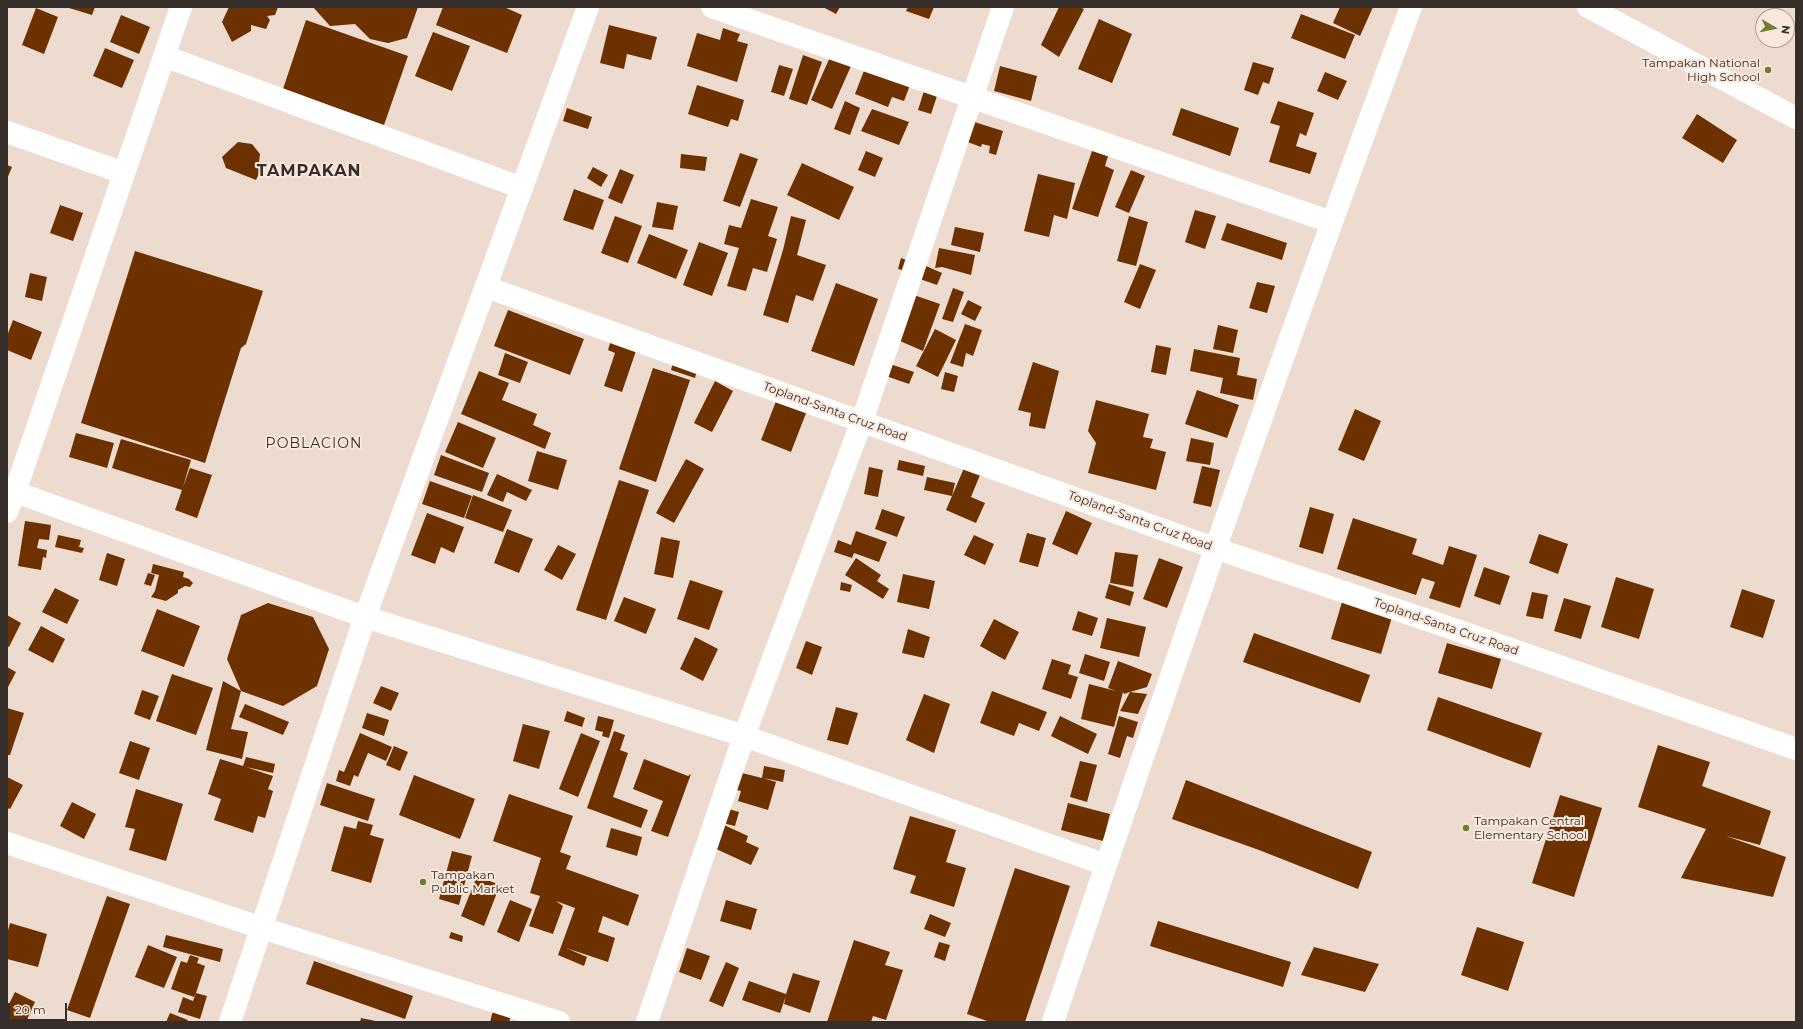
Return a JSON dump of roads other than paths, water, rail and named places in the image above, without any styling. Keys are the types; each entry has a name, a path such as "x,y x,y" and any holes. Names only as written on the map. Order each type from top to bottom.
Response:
{"street":[{"path":"181,7 10,498 365,617 744,736 1106,865"},
{"path":"230,1022 365,617 588,7"},
{"path":"712,7 972,96 1331,222"},
{"path":"647,1022 744,736 862,421 1003,7"},
{"path":"1054,1022 1106,865 1331,222 1412,7"},
{"path":"1588,7 1796,118"},
{"path":"164,56 522,188"},
{"path":"7,132 124,173"},
{"name":"Topland-Santa Cruz Road","path":"486,287 1217,549 1796,749"},
{"path":"7,843 262,928 559,1022"}],"place":[{"name":"Tampakan National High School","path":"1768,70"},
{"name":"Tampakan Central Elementary School","path":"1466,828"},
{"name":"Tampakan Public Market","path":"423,882"}],"district":[{"name":"TAMPAKAN","path":"309,171"},
{"name":"POBLACION","path":"314,444"}]}
